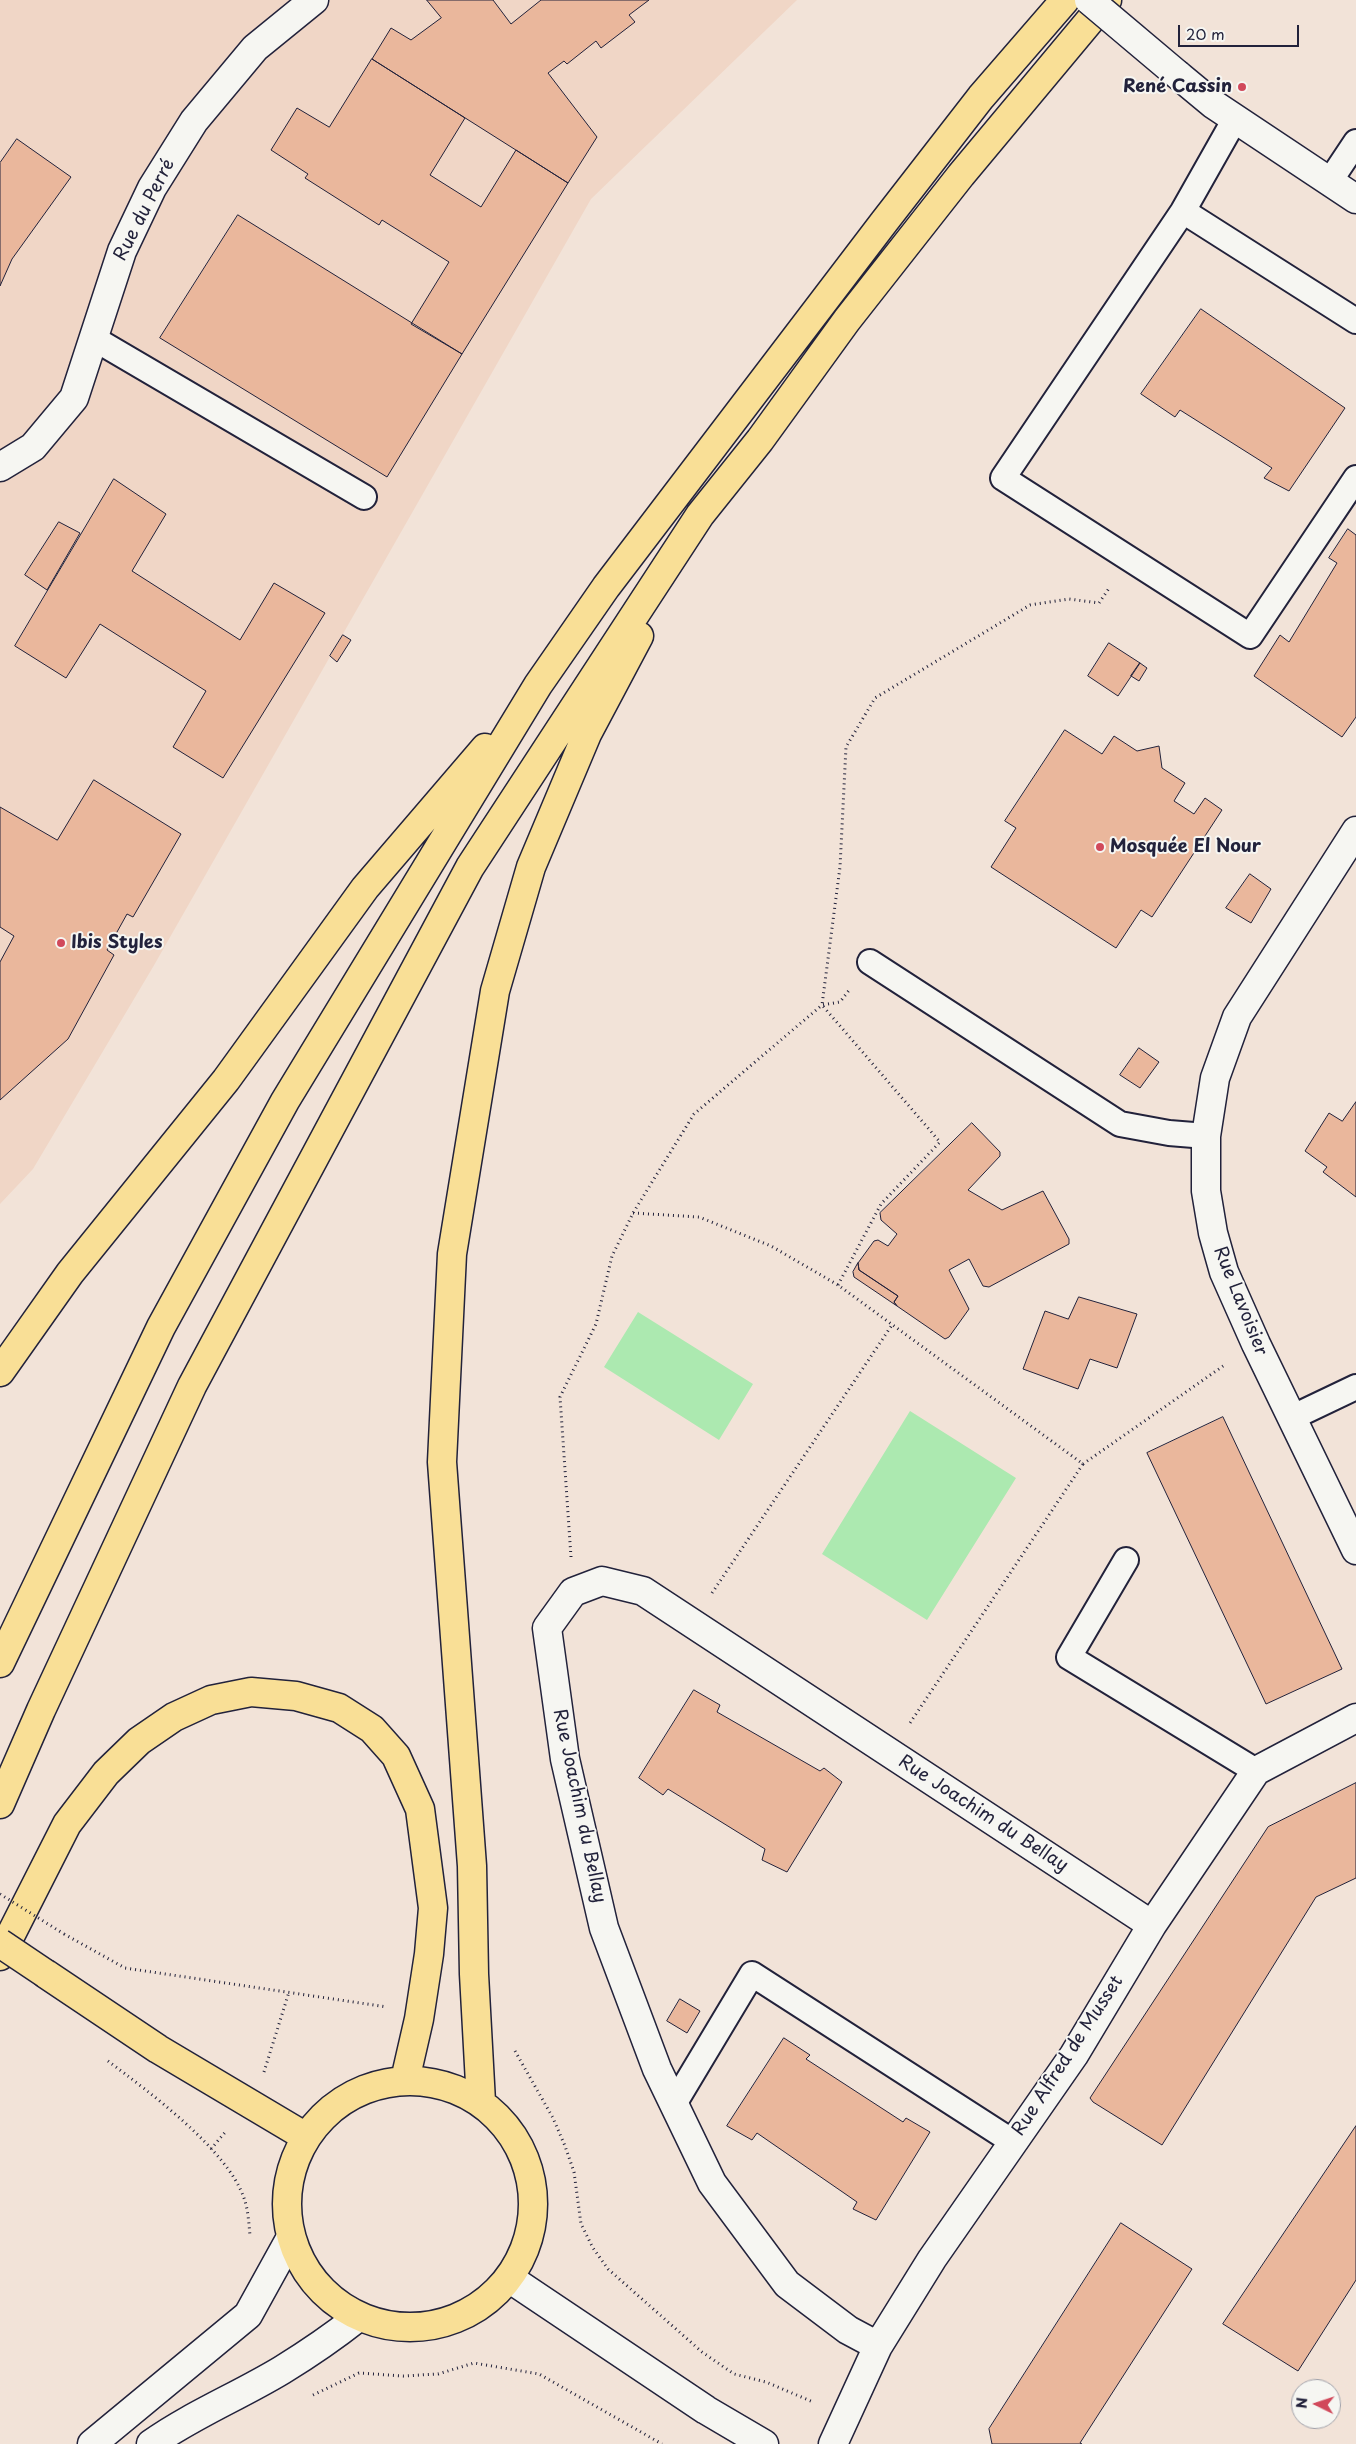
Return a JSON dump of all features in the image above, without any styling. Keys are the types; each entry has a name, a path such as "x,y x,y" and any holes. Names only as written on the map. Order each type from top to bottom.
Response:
{"main road":[{"path":"0,1663 160,1327 285,1101 538,685 606,587 884,222 982,97 1065,0"},
{"path":"0,1804 40,1710 192,1386 465,876 700,515 760,440 847,320 961,176 1107,0"},
{"path":"481,2102 474,1974 472,1866 442,1462 452,1254 496,991 531,867 587,734 641,634 700,515"},
{"path":"3,1365 70,1273 226,1080 365,888 538,685"},
{"path":"0,1956 67,1824 106,1773 139,1741 174,1717 211,1700 251,1692 296,1696 339,1708 372,1729 396,1756 420,1809 433,1908 430,1954 405,2080"},
{"path":"0,1943 158,2049 306,2137"},
{"path":"405,2080 443,2086 481,2102 509,2130 528,2164 534,2204 528,2243 509,2278 479,2308 441,2325 398,2329 357,2318 315,2286 290,2239 286,2204 291,2169 306,2137 332,2107 367,2088 405,2080"}],"street":[{"name":"Rue du Perré","path":"0,467 33,447 74,398 122,251 152,188 194,121 255,48 314,0"},
{"path":"1089,0 1178,75 1235,119 1356,199"},
{"name":"Rue Lavoisier","path":"1355,833 1237,1017 1215,1078 1206,1136 1206,1191 1213,1233 1224,1272 1291,1418 1356,1550"},
{"name":"Rue Joachim du Bellay","path":"878,2346 848,2330 787,2284 712,2183 657,2069 604,1928 565,1759 548,1628 573,1592 602,1581 643,1591 1152,1925"},
{"name":"Rue Alfred de Musset","path":"838,2433 878,2346 932,2259 1074,2055 1152,1925 1256,1772 1356,1718"},
{"path":"92,2444 248,2315 290,2239"},
{"path":"509,2278 706,2410 764,2444"},
{"path":"151,2444 170,2430 282,2370 357,2318"}],"lane":[{"path":"1235,119 1183,211 1003,478 1250,636 1356,478"},
{"path":"1330,181 1356,142"},
{"path":"1183,211 1356,321"},
{"path":"93,338 364,497"},
{"path":"870,962 1120,1124 1169,1133 1206,1136"},
{"path":"1291,1418 1356,1387"},
{"path":"1126,1560 1069,1657 1256,1772"},
{"path":"674,2104 752,1974 1013,2142"}],"path":[{"path":"838,1285 881,1204 940,1142 822,1005 840,867 846,747 875,698 1030,605 1069,599 1100,603 1129,559"},
{"path":"573,1592 560,1397 596,1324 612,1256 633,1213 694,1114 822,1005 840,1002 870,962"},
{"path":"633,1213 699,1217 771,1246 838,1285 1083,1464"},
{"path":"692,1623 892,1325"},
{"path":"891,1753 1083,1464 1256,1344"},
{"path":"0,1894 64,1934 125,1968 392,2008"},
{"path":"261,2080 289,1992"},
{"path":"511,2043 559,2132 574,2172 581,2224 593,2248 608,2269 702,2352 734,2374 766,2382 804,2397 838,2433"},
{"path":"106,2059 145,2089 211,2149 236,2181 245,2199 249,2244"},
{"path":"309,2397 359,2373 403,2376 438,2374 474,2364 516,2369 538,2374 662,2444"}],"shaded area":[{"path":"0,0 797,0 591,199 153,967 33,1169 0,1204"}],"green space":[{"path":"638,1312 753,1384 719,1440 604,1367"},
{"path":"910,1411 1016,1478 927,1620 822,1554"}],"building":[{"path":"427,0 493,0 511,24 541,0 649,0 629,15 635,22 601,48 596,41 567,64 564,61 548,73 597,137 568,183 372,59 391,28 411,40 441,18"},
{"path":"372,59 465,118 430,175 481,207 516,150 568,183 462,354 411,324 449,262 382,220 379,225 305,178 308,174 271,150 297,108 329,127"},
{"path":"17,139 71,177 12,259 0,286 0,163"},
{"path":"238,215 462,354 387,477 160,338"},
{"path":"1201,309 1345,408 1289,491 1264,478 1272,468 1180,410 1175,417 1141,394"},
{"path":"114,479 166,514 132,571 240,640 274,583 325,613 223,778 173,747 206,691 100,624 66,678 15,646"},
{"path":"59,522 80,533 47,590 25,575"},
{"path":"1348,529 1356,535 1356,717 1342,737 1254,676 1280,635 1289,642 1337,563 1329,558"},
{"path":"343,635 351,640 337,662 330,656"},
{"path":"1109,643 1140,663 1118,696 1088,676"},
{"path":"1140,663 1147,668 1139,681 1131,676"},
{"name":"Mosquée El Nour","path":"1065,730 1102,754 1114,736 1137,751 1159,746 1162,768 1185,783 1174,801 1194,814 1205,798 1222,810 1152,917 1141,910 1116,948 991,867 1016,828 1005,821"},
{"name":"Ibis Styles","path":"94,780 181,834 133,917 127,914 107,950 114,955 68,1039 0,1100 0,962 14,936 0,927 0,807 57,840"},
{"path":"1250,874 1271,889 1251,923 1226,908"},
{"path":"1139,1048 1159,1062 1140,1088 1120,1075"},
{"path":"1356,1102 1356,1197 1323,1172 1327,1167 1305,1151 1329,1113 1342,1121"},
{"path":"972,1123 1000,1152 1000,1156 968,1190 1002,1210 1043,1191 1069,1239 1069,1244 989,1287 983,1286 969,1259 949,1270 969,1309 949,1337 945,1339 897,1306 894,1302 898,1296 859,1270 858,1263 874,1241 878,1240 888,1246 897,1234 881,1220 880,1213"},
{"path":"858,1263 859,1270 898,1296 894,1302 897,1306 854,1277 853,1272"},
{"path":"1079,1297 1137,1314 1117,1368 1090,1359 1078,1389 1023,1369 1045,1311 1068,1319"},
{"path":"1223,1417 1342,1669 1266,1704 1147,1453"},
{"path":"694,1690 720,1705 717,1712 820,1771 824,1768 842,1782 787,1872 762,1860 765,1849 668,1789 663,1795 639,1778"},
{"path":"1356,1783 1356,1878 1316,1897 1162,2145 1093,2102 1090,2098 1268,1827"},
{"path":"680,1999 700,2011 687,2033 667,2021"},
{"path":"784,2038 810,2055 806,2059 903,2122 906,2118 930,2132 876,2220 853,2209 857,2202 757,2133 752,2140 727,2126"},
{"path":"1356,2126 1356,2280 1298,2371 1223,2324"},
{"path":"1121,2223 1192,2269 1080,2443 1082,2444 992,2444 989,2429"}],"place":[{"name":"René Cassin","path":"1242,87"},
{"name":"Mosquée El Nour","path":"1100,847"},
{"name":"Ibis Styles","path":"61,943"}]}
